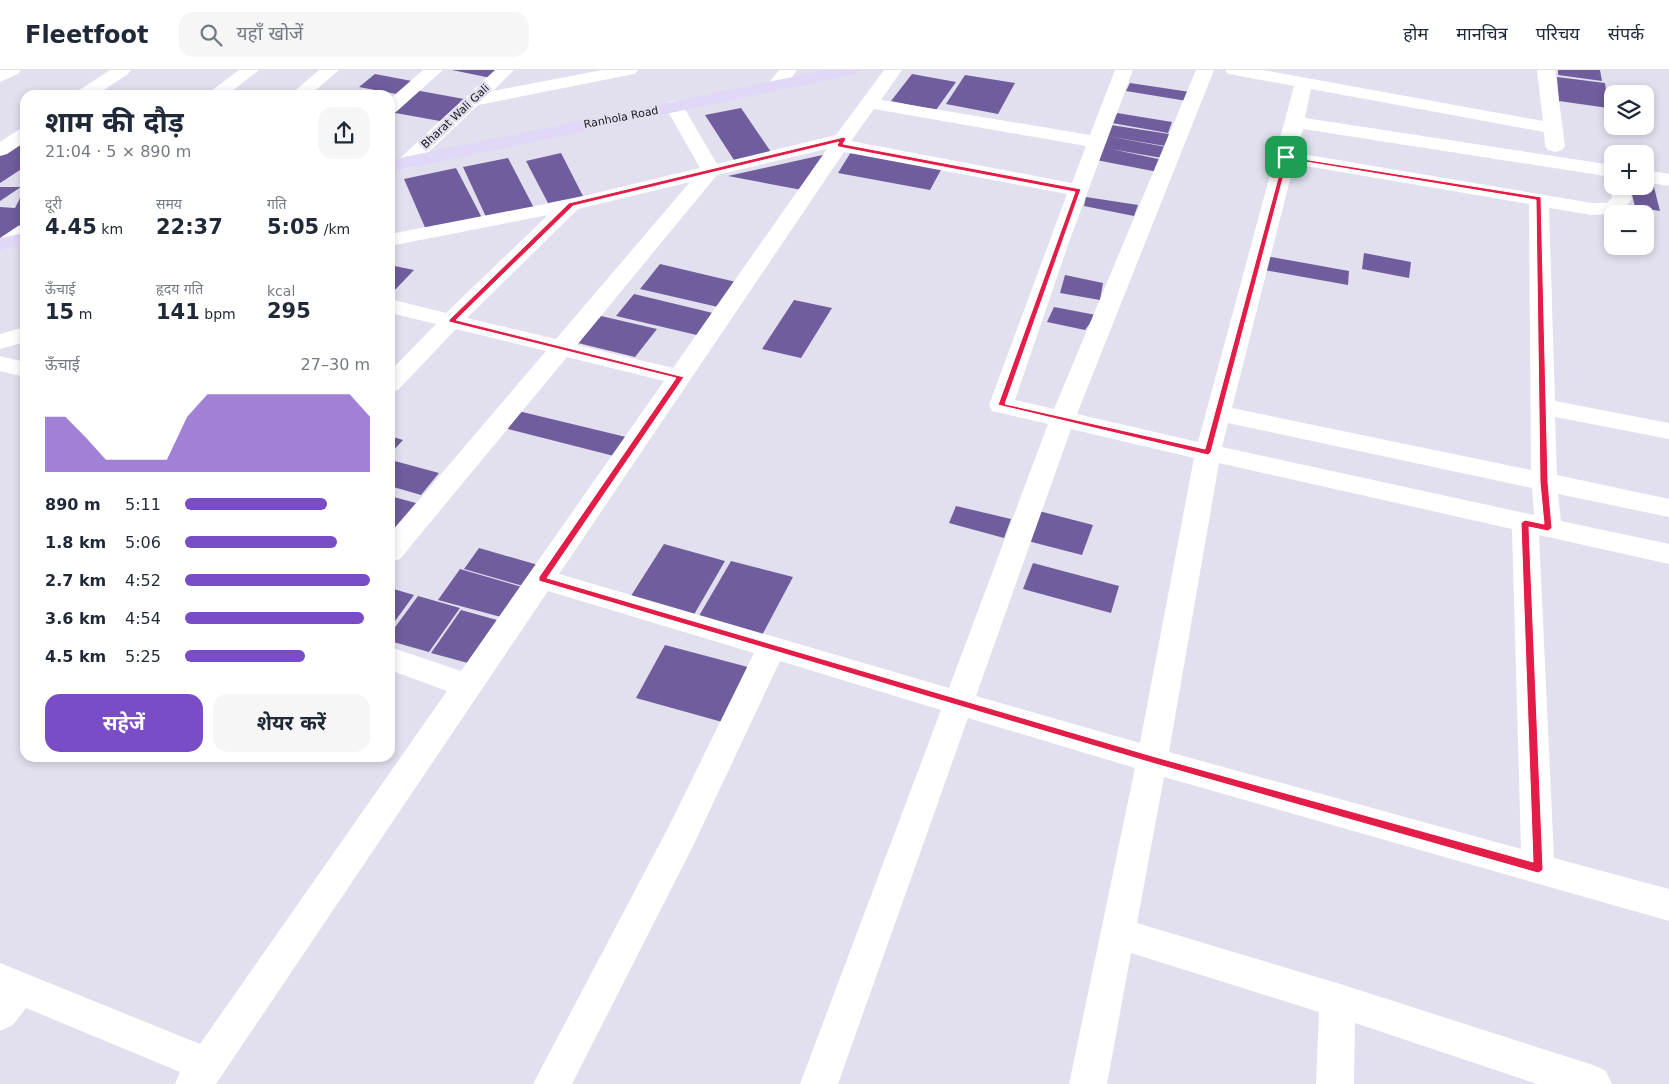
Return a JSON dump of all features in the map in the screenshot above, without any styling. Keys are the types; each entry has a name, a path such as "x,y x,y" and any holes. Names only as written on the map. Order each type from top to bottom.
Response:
{"street":[{"path":"0,77 12,70"},
{"path":"92,90 122,70"},
{"path":"222,90 250,70"},
{"path":"305,90 330,70"},
{"path":"395,104 434,70"},
{"name":"Bharat Wali Gali","path":"398,164 505,70"},
{"path":"471,101 629,70"},
{"path":"776,85 788,70"},
{"name":"Ranhola Road","path":"398,164 852,70"},
{"path":"7,993 201,1075 841,142 893,70"},
{"path":"1124,70 1001,405 1669,554"},
{"path":"819,1084 1062,420 1205,70"},
{"path":"1234,70 1553,128"},
{"path":"1546,70 1557,161"},
{"path":"1088,1084 1152,760 1208,452 1296,122 1304,83"},
{"path":"869,103 1097,142"},
{"path":"674,106 711,170"},
{"path":"1296,122 1604,170"},
{"path":"0,150 20,137"},
{"path":"395,239 571,205 711,170 841,142 1079,190"},
{"path":"1286,157 1592,209 1613,209 1622,199 1621,195"},
{"path":"395,546 711,170"},
{"path":"1654,178 1669,180"},
{"path":"1538,868 1536,525 1544,482 1539,199"},
{"path":"395,380 451,321 571,205"},
{"path":"395,307 680,377"},
{"path":"0,342 20,336"},
{"path":"0,363 20,369"},
{"path":"1542,407 1669,431"},
{"path":"1218,413 1669,508"},
{"path":"542,579 1152,760 1669,905"},
{"path":"552,1084 681,836 772,647"},
{"path":"395,660 468,686"},
{"path":"1118,933 1337,1000 1593,1084"},
{"path":"1335,1084 1337,1000"}],"building":[{"path":"452,70 501,70 491,78"},
{"path":"1558,70 1600,70 1602,81 1558,75"},
{"path":"375,74 417,82 402,95 395,94 395,90 375,90 359,87"},
{"path":"912,74 956,82 936,110 891,101"},
{"path":"965,75 1015,83 998,114 946,104"},
{"path":"1557,77 1605,83 1604,107 1559,101"},
{"path":"1130,83 1190,92 1187,101 1126,91"},
{"path":"415,90 464,99 440,121 395,113 395,108"},
{"path":"741,108 771,152 734,160 705,115"},
{"path":"1117,113 1172,122 1168,133 1112,123"},
{"path":"1111,125 1169,134 1165,146 1107,136"},
{"path":"1107,136 1166,147 1162,158 1111,149 1163,160 1158,172 1096,160"},
{"path":"20,142 20,170 0,183 0,155"},
{"path":"851,152 942,168 930,190 838,173"},
{"path":"561,153 583,196 548,203 526,161"},
{"path":"827,154 802,190 728,176"},
{"path":"508,158 534,208 487,219 463,167"},
{"path":"456,168 482,218 427,232 404,179"},
{"path":"0,187 20,187 20,188 0,201"},
{"path":"1654,187 1660,211 1654,210 1654,205 1635,205 1632,195 1654,195"},
{"path":"1086,197 1138,205 1134,216 1084,206"},
{"path":"20,198 20,230 12,236 0,238 0,207 15,208"},
{"path":"1364,253 1411,262 1409,278 1362,269"},
{"path":"1266,256 1349,271 1348,285 1264,270"},
{"path":"660,264 736,282 718,307 640,289"},
{"path":"395,266 414,270 395,290"},
{"path":"1065,275 1103,283 1100,300 1060,293"},
{"path":"634,294 717,314 701,336 616,316"},
{"path":"794,300 832,308 801,358 762,349"},
{"path":"1054,307 1096,315 1085,330 1047,322"},
{"path":"601,316 657,329 635,357 578,343"},
{"path":"514,410 626,437 614,456 500,427"},
{"path":"395,438 403,440 395,449"},
{"path":"395,461 439,473 421,495 395,487"},
{"path":"395,497 416,503 395,527"},
{"path":"956,506 1011,519 1004,538 949,523"},
{"path":"1035,510 1093,525 1082,555 1024,540"},
{"path":"664,544 725,561 692,618 629,599"},
{"path":"479,548 538,565 523,586 464,569"},
{"path":"731,561 793,577 760,639 696,621"},
{"path":"1033,563 1119,586 1111,613 1023,589"},
{"path":"460,569 522,587 501,617 438,600"},
{"path":"395,589 414,595 395,621"},
{"path":"418,596 460,608 429,652 395,642 395,627"},
{"path":"461,610 497,620 468,663 431,653"},
{"path":"665,645 759,670 733,725 636,698"}],"route":[{"path":"844,139 839,145 1079,190 1001,405 1208,452 1286,157 1539,199 1544,482 1548,528 1525,523 1538,868 1152,760 542,579 680,377 451,321 571,205 844,139"}]}
